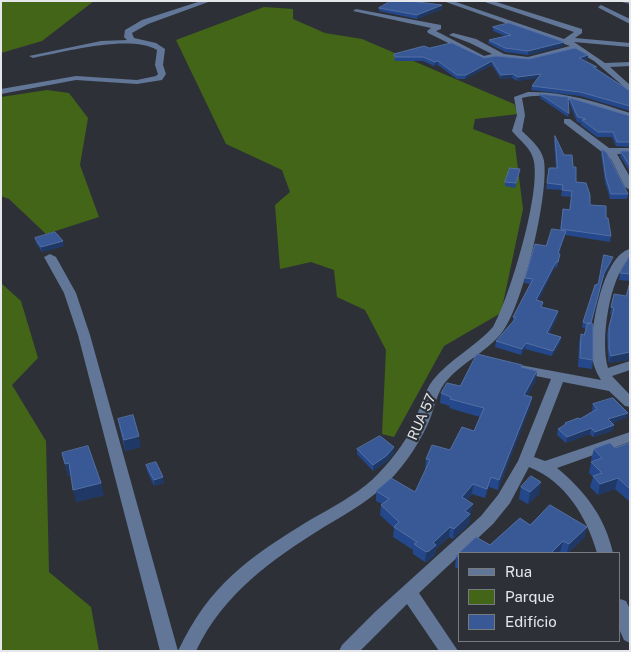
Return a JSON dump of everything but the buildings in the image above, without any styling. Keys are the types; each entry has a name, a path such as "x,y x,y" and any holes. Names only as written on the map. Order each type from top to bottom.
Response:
{"street":[{"path":"134,42 127,35 134,27 208,1"},
{"path":"485,1 579,31 564,40"},
{"path":"624,1 630,2"},
{"path":"443,3 454,4 564,40 604,65 630,90"},
{"path":"601,7 630,22"},
{"path":"356,11 438,27 452,35 473,41 501,56"},
{"path":"438,27 431,32 462,46 479,57 528,58 577,47"},
{"path":"564,40 602,41 630,45"},
{"path":"1,92 76,78 143,82 159,78 162,74 159,65 160,49 153,45 134,42 101,43 33,56"},
{"path":"604,65 630,64"},
{"name":"RUA 57","path":"187,651 205,617 236,579 283,544 355,501 393,468 420,427 428,403 439,382 477,357 506,315 517,282 540,183 539,159 535,150 517,131 521,115 518,97 527,94 549,96 594,104 630,116"},
{"path":"567,121 609,151 619,161 630,187"},
{"path":"609,151 630,151"},
{"path":"628,254 616,267 598,333 598,352 604,374 613,387 630,403"},
{"path":"50,256 70,293 84,335 169,651"},
{"path":"604,374 630,365"},
{"path":"509,366 558,378 613,387"},
{"path":"348,651 488,520 504,499 525,459 558,378"},
{"path":"544,467 630,437"},
{"path":"525,459 544,467 582,498 594,518 606,552"},
{"path":"409,592 449,651"},
{"path":"621,609 630,635"}],"green space":[{"path":"1,1 94,1 42,41 1,53"},
{"path":"264,7 293,9 293,19 325,33 362,39 514,104 518,114 475,119 473,129 515,145 523,209 501,313 444,346 394,437 382,434 386,350 365,310 337,297 334,270 311,262 280,269 275,205 290,192 282,170 226,144 176,40"},
{"path":"47,90 69,93 88,118 80,165 99,217 46,234 9,199 1,196 1,97"},
{"path":"1,283 21,301 38,358 12,385 46,441 49,572 91,607 99,651 1,651"}]}
